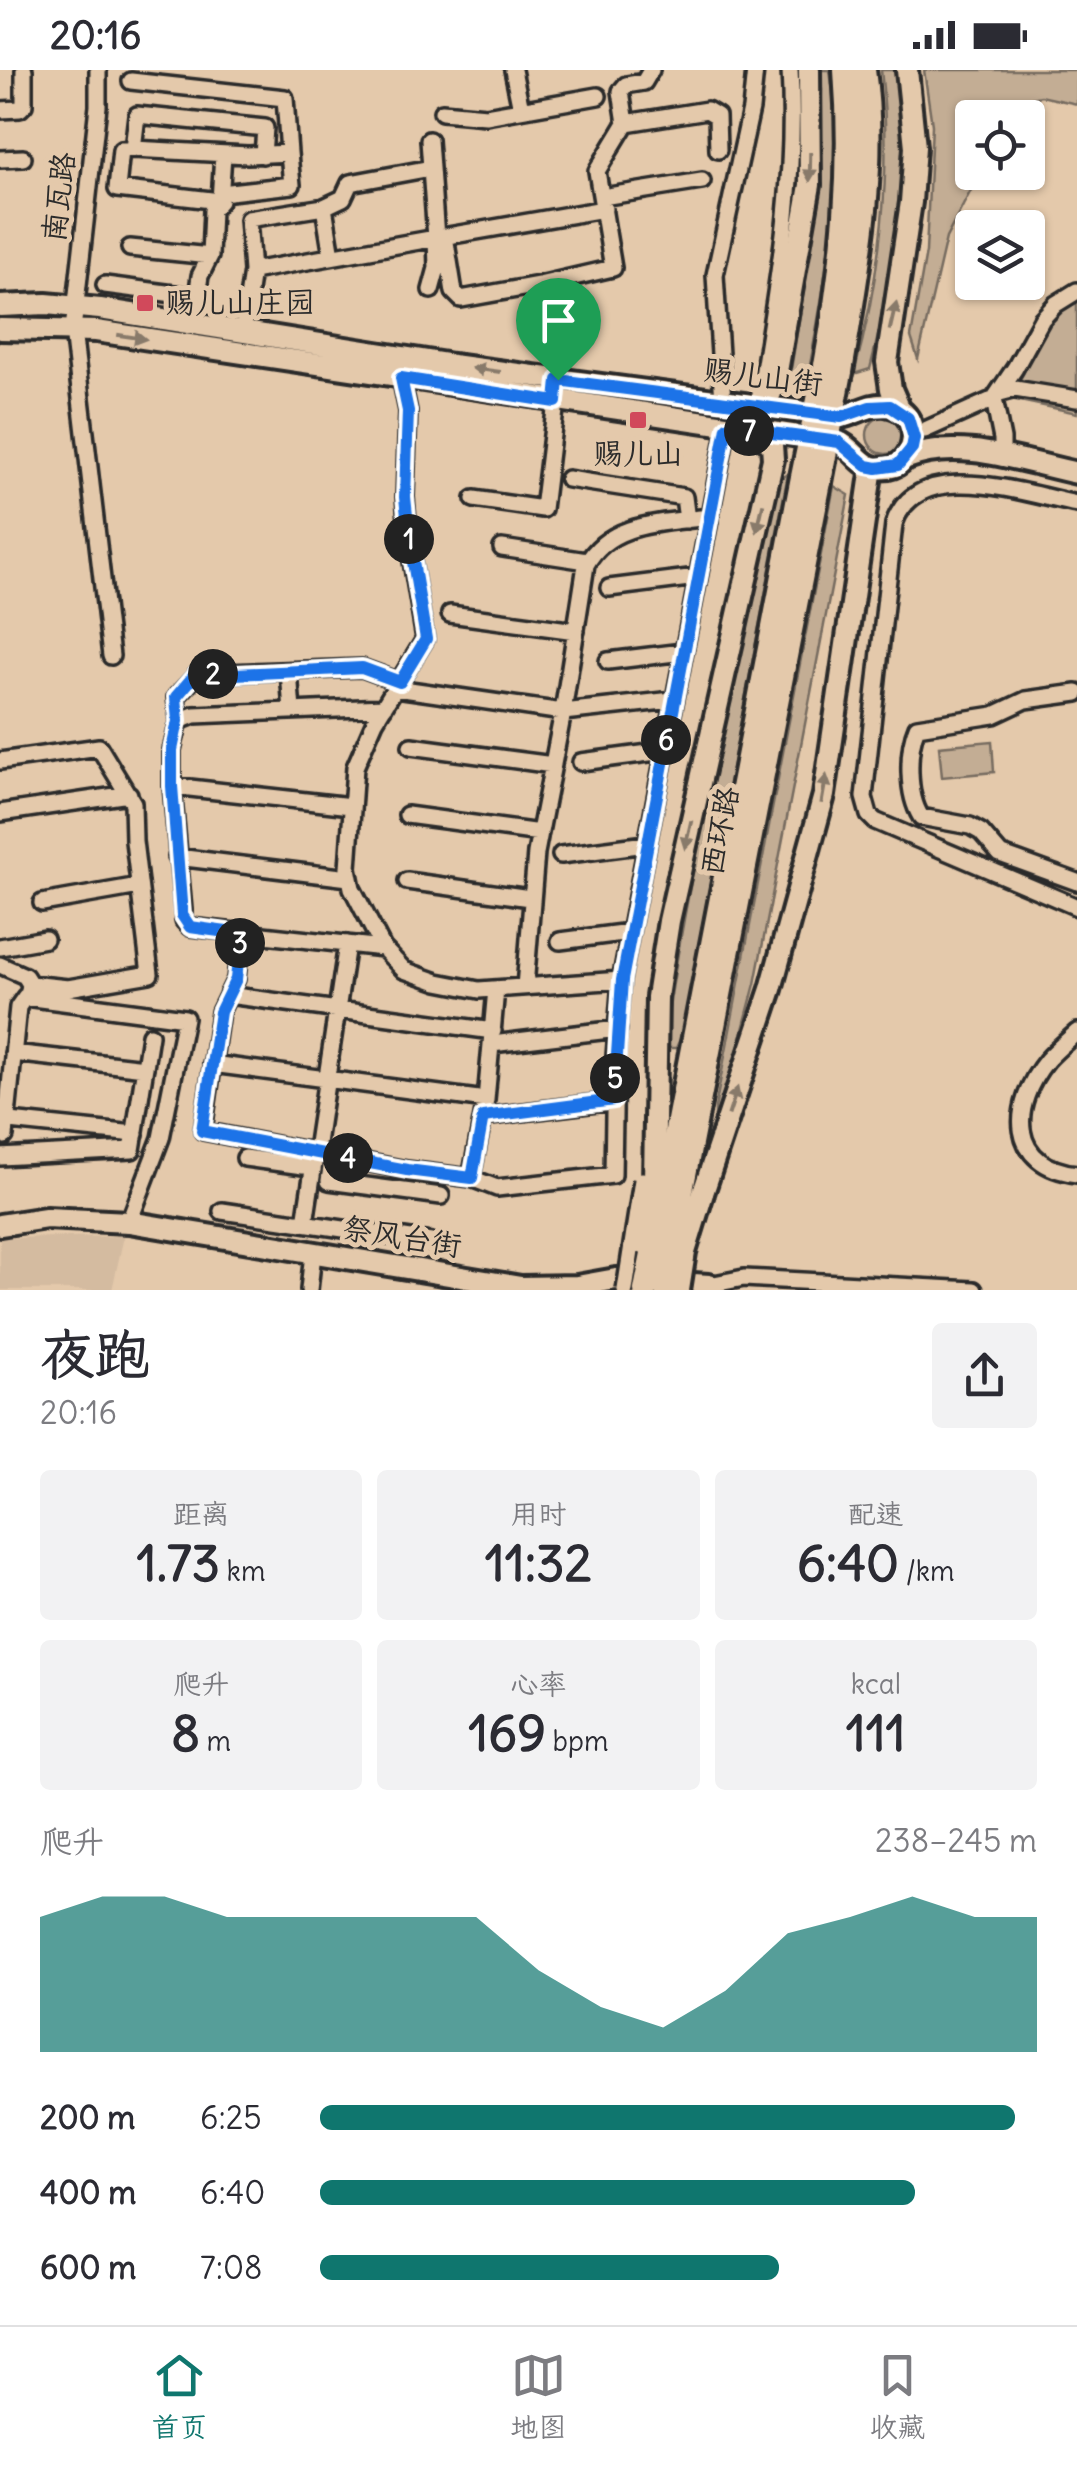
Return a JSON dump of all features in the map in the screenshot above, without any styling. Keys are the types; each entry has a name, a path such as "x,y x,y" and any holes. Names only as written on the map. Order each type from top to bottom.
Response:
{"highway":[{"path":"833,369 850,156 845,70"},
{"path":"833,369 868,182 870,134 864,70"},
{"name":"西环路","path":"669,1186 833,369"},
{"path":"646,1290 669,1186"},
{"path":"666,1290 669,1186"}],"main road":[{"path":"758,407 771,393 776,377 810,185 809,70"},
{"path":"907,70 915,147 911,202 886,362 891,389 911,419 959,449"},
{"name":"赐儿山街","path":"0,306 75,307 558,380 841,417 880,405 911,419"},
{"name":"赐儿山街","path":"0,329 72,330 839,442 872,467"},
{"path":"556,402 558,380"},
{"path":"902,461 914,438 911,419"},
{"path":"680,1290 685,1252 669,1186 657,997 669,921 773,459 772,445 754,432"},
{"path":"636,1290 669,1186 771,989 824,795 872,467 888,468 934,450 959,449 1077,473"},
{"name":"祭风台街","path":"0,1225 46,1218 130,1222 313,1253 440,1282 520,1287 578,1286 616,1279 710,1285"}],"street":[{"path":"0,110 20,109 24,105 24,70"},
{"name":"南瓦路","path":"98,70 98,106 72,330 111,656"},
{"path":"514,70 521,110"},
{"path":"429,140 440,237 454,292 461,299 613,268 597,171 626,123 621,91 644,82 650,70"},
{"path":"722,402 715,275 755,70"},
{"path":"758,407 790,200 790,70"},
{"path":"131,81 285,98 292,185 221,197 117,189 121,150 264,156 289,153"},
{"path":"442,112 486,116 598,96"},
{"path":"626,123 707,110 716,116 718,150"},
{"path":"133,149 137,115 265,128 264,156"},
{"path":"192,324 200,276 210,256 212,210 221,197 223,154"},
{"path":"0,159 22,158"},
{"path":"243,332 252,271 248,219 324,207 343,198 350,183 430,168"},
{"path":"252,271 440,237 702,181"},
{"path":"324,207 332,256"},
{"path":"431,290 440,237"},
{"path":"130,248 210,256"},
{"path":"105,286 197,297"},
{"path":"1002,458 997,396 1042,319 1077,291"},
{"path":"401,378 408,411 406,513 426,639 384,707 356,767 350,878 383,948 404,970 479,990 622,980"},
{"path":"911,419 1015,389 1077,398"},
{"path":"474,500 542,509 556,402"},
{"path":"241,934 236,979 220,1012 202,1131 472,1178 498,1188 612,1175 622,980 727,427"},
{"path":"902,461 920,491"},
{"path":"568,479 684,497 687,520"},
{"path":"1077,504 968,484 920,491 906,500 894,524 864,797 875,821 1077,907"},
{"path":"524,987 529,964 530,898 587,562 607,538 648,525 709,518"},
{"path":"502,548 587,562"},
{"path":"609,588 697,577"},
{"path":"450,614 576,631"},
{"path":"608,661 682,652"},
{"path":"383,948 241,934 190,927 184,922 172,750 178,721 176,697 198,674 362,668 398,685 563,712 673,700"},
{"path":"289,671 292,711"},
{"path":"1077,693 1026,700 994,716 917,727 912,738 912,790 914,807 921,816 970,826 981,832 1000,854 1077,882"},
{"path":"178,721 194,715 384,707"},
{"path":"412,746 553,765"},
{"path":"0,761 99,747 129,794 134,809 134,841 150,974 29,991"},
{"path":"581,762 664,752"},
{"path":"172,786 352,806"},
{"path":"0,813 129,794"},
{"path":"407,815 540,833"},
{"path":"562,855 646,844"},
{"path":"178,857 350,878"},
{"path":"407,881 530,898"},
{"path":"42,903 140,886"},
{"path":"560,941 630,932"},
{"path":"0,948 45,940"},
{"path":"305,1223 320,1152 347,944"},
{"path":"0,965 25,976 29,991 18,1007 9,1046 4,1125 135,1134"},
{"path":"472,1178 485,1109 496,989"},
{"path":"29,991 185,1018 161,1138 130,1222"},
{"path":"228,995 337,1009 493,1037 618,1029"},
{"path":"1077,1032 1048,1059 1030,1085 1021,1125 1032,1156 1047,1167 1077,1174"},
{"path":"0,1157 132,1150 150,1036"},
{"path":"9,1046 145,1068"},
{"path":"212,1064 329,1080 485,1109 614,1100"},
{"path":"245,1158 303,1166 320,1152"},
{"path":"320,1152 329,1181 442,1196"},
{"path":"625,1290 669,1186"},
{"path":"222,1210 431,1242"},
{"path":"309,1290 313,1253"},
{"name":"祭风台街","path":"710,1285 744,1278 974,1290"},
{"path":"710,1285 734,1290"}],"shaded area":[{"path":"820,70 830,70 836,154 834,197 802,408 790,395 791,369 818,205"},
{"path":"881,70 894,70 900,107 903,145 899,220 870,369 854,374 871,300 882,223 886,146"},
{"path":"924,70 1077,70 1077,104 1041,96 1022,100 955,100 955,190 971,190 961,210 955,210 955,221 946,238 918,359 911,337 926,252 932,125"},
{"path":"1077,299 1077,413 1011,399 1047,323"},
{"path":"886,416 899,422 905,435 899,448 886,454 873,448 867,435 873,422"},
{"path":"788,474 681,1037 676,1048 668,1048 665,1035 676,965 716,758 774,483"},
{"path":"834,486 849,495 755,984 721,1113 715,1122 715,1108"},
{"path":"992,741 994,772 942,777 939,746"},
{"path":"124,1236 112,1290 0,1290 0,1238"}],"place":[{"name":"赐儿山庄园","path":"145,303"},
{"name":"赐儿山","path":"638,420"}],"route":[{"path":"401,378 556,402 558,380 841,417 870,407 890,406 908,418 914,438 912,448 898,465 877,468 867,466 839,442 727,427 622,980 614,1100 483,1117 472,1178 407,1170 202,1131 220,1012 236,979 241,934 190,927 182,915 172,786 172,750 178,721 176,697 198,674 362,668 400,682 426,639 416,594 405,497 408,411 401,378"}]}
